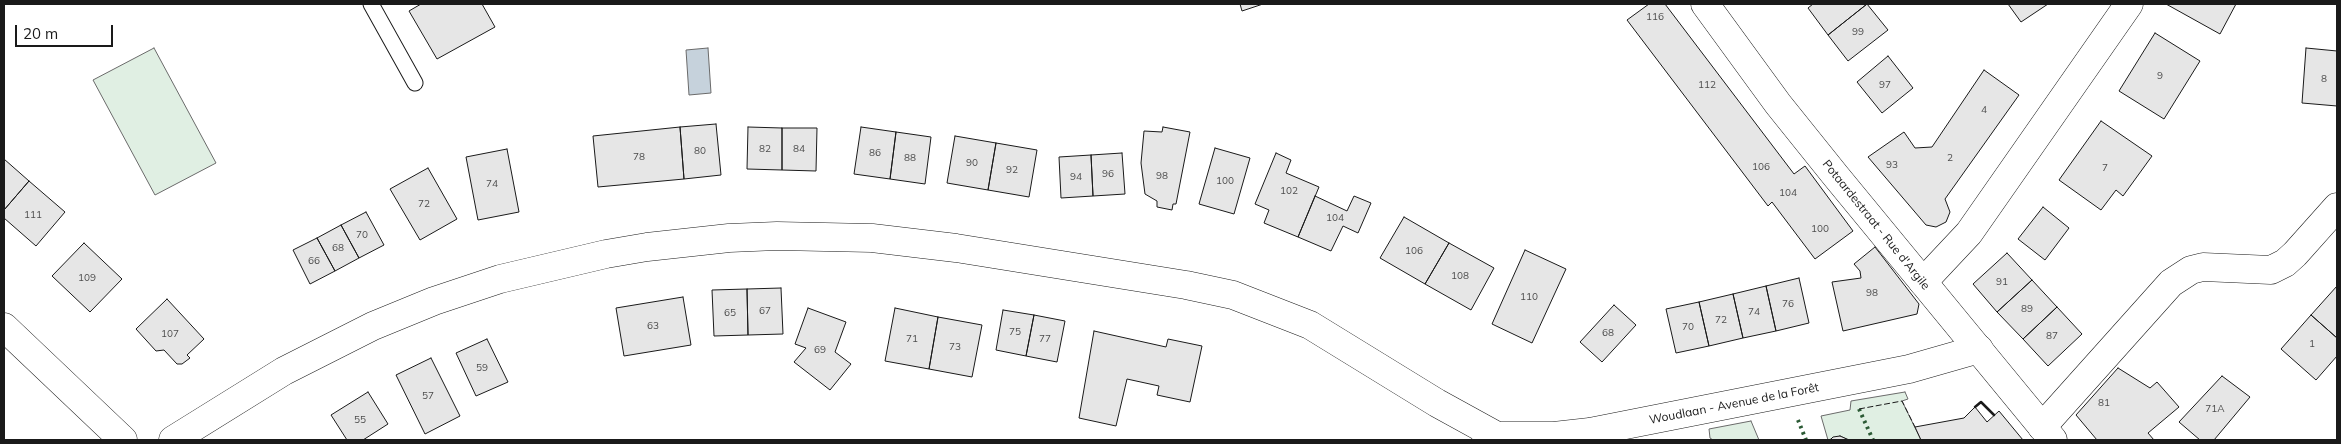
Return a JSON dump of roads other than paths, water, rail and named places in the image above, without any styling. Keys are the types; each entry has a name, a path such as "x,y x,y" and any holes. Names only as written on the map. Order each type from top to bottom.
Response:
{"street":[{"name":"Potaardestraat - Rue d'Argile","path":"1706,4 1778,104 2047,434"},
{"path":"1923,282 1969,233 2129,4"},
{"path":"2047,434 2171,283 2190,270 2203,267 2271,270 2285,263 2295,254 2337,207"},
{"path":"172,440 284,371 326,348 373,326 500,279 606,254 702,241 777,236 872,238 956,248 1186,285 1233,295 1310,325 1492,438"},
{"path":"4,327 122,440"},
{"name":"Woudlaan - Avenue de la Forêt","path":"1492,438 1554,436 1590,432 1909,369 1979,349"}],"lane":[{"path":"371,4 415,83"}]}
